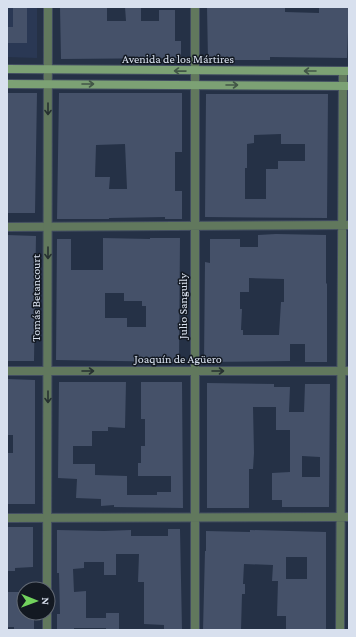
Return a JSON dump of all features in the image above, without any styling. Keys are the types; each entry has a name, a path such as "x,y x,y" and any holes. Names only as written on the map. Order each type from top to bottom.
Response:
{"main road":[{"name":"Avenida de los Mártires","path":"7,69 346,71"},
{"path":"7,84 346,86"}],"street":[{"name":"Tomás Betancourt","path":"47,581 48,7"},
{"name":"Julio Sanguily","path":"195,7 195,630"},
{"path":"340,630 345,517 346,71"},
{"path":"7,227 346,225"},
{"name":"Joaquín de Agüero","path":"7,371 345,371"},
{"path":"7,518 345,517"}],"shaded area":[{"path":"7,7 37,7 37,58 7,57"}],"building":[{"path":"13,7 27,7 27,43 7,43 7,27 13,27"},
{"path":"60,7 107,7 107,21 126,21 125,7 141,7 141,21 159,21 159,10 175,10 175,41 181,41 181,58 61,59"},
{"path":"207,7 285,7 285,12 319,13 319,7 349,7 347,58 270,57 270,60 208,60"},
{"path":"7,93 37,93 35,213 7,213"},
{"path":"59,93 182,93 182,152 175,152 175,191 182,191 182,219 165,219 165,217 57,219","holes":["125,144 127,189 109,189 110,177 95,177 96,145"]},
{"path":"206,94 328,94 327,218 205,217","holes":["281,134 281,144 305,144 305,161 278,161 278,169 266,169 266,199 245,199 247,144 254,143 254,135"]},
{"path":"7,235 36,236 34,361 7,361"},
{"path":"258,235 326,235 327,362 305,362 305,344 290,344 290,361 204,362 205,262 210,263 210,239 240,239 240,247 258,247","holes":["249,278 284,279 284,302 281,302 279,335 243,335 243,330 241,330 242,309 240,309 240,292 249,292"]},
{"path":"103,238 180,238 179,362 56,360 57,239 71,239 71,270 103,270","holes":["105,293 124,293 124,301 142,301 142,306 146,306 146,327 127,327 127,318 105,318"]},
{"path":"7,379 35,380 35,504 7,504 7,453 13,453 13,435 7,435"},
{"path":"59,382 126,382 125,428 108,427 108,431 92,431 92,446 73,446 73,464 95,464 95,475 127,476 127,495 157,495 157,492 171,492 171,476 138,476 138,463 141,463 141,446 145,446 145,419 141,419 141,382 182,382 183,508 114,507 114,505 101,506 101,499 76,498 77,479 58,478"},
{"path":"207,383 274,384 274,387 290,387 289,412 304,412 305,384 330,384 329,507 282,507 282,500 272,500 272,473 290,472 290,430 276,430 276,407 253,407 254,453 253,469 249,469 249,508 207,508","holes":["302,456 320,457 320,477 302,477"]},
{"path":"7,527 33,527 33,567 15,568 15,571 7,571"},
{"path":"168,529 180,529 182,630 164,630 164,625 144,624 144,582 138,582 139,554 116,554 116,575 104,575 104,562 84,562 84,568 73,569 74,592 86,591 86,618 106,618 106,613 119,613 119,630 106,630 106,628 74,628 74,630 57,630 57,614 60,614 59,573 57,573 57,530 131,530 131,536 168,536"},
{"path":"250,530 326,532 326,630 286,630 286,616 277,616 278,581 272,581 273,565 244,564 243,584 245,584 245,594 242,594 241,630 203,630 206,531 250,532","holes":["286,557 307,557 307,579 286,579"]},
{"path":"7,592 16,592 16,621 34,621 34,630 14,630 14,627 7,627"}]}
